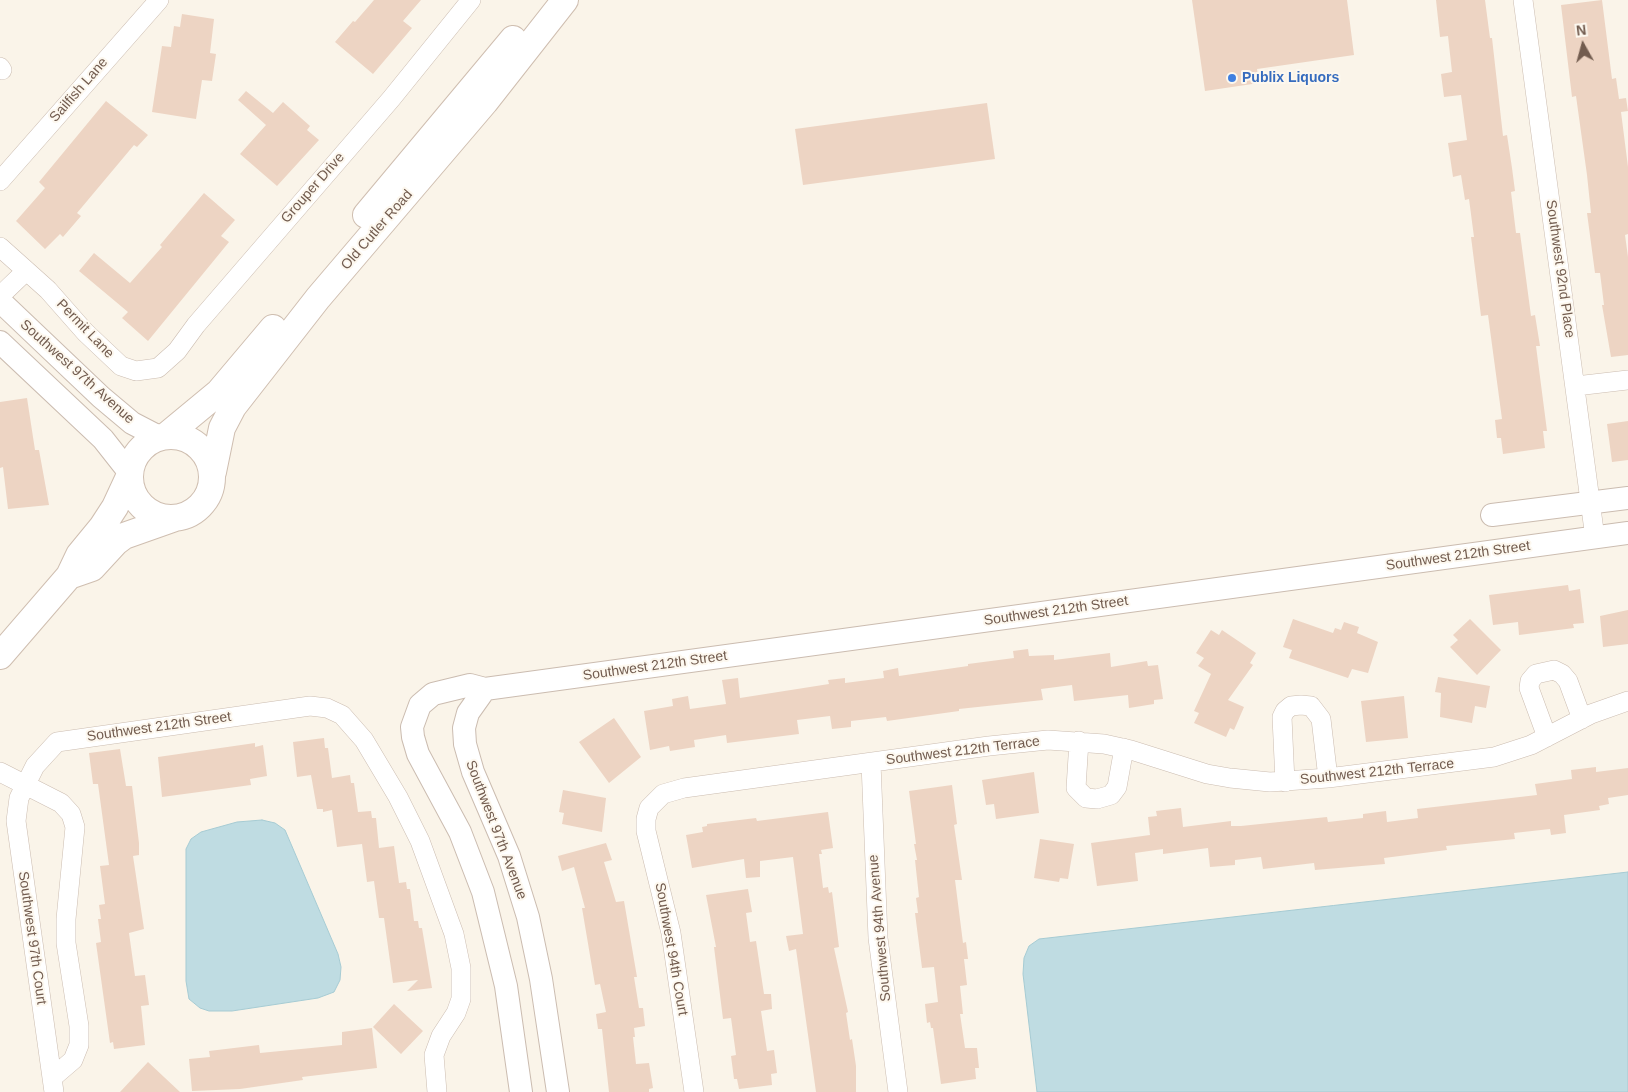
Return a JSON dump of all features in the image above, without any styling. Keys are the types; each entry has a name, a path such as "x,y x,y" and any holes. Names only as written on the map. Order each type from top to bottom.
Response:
{"main road":[{"name":"Old Cutler Road","path":"162,436 219,392 557,1"},
{"name":"Old Cutler Road","path":"212,472 222,428 233,407 318,298 485,102 557,1"},
{"path":"0,656 69,576 79,555 102,527 115,507 138,450 162,436 183,437 197,444 208,457 212,472 211,489 204,503 191,513 124,536 92,568 69,576"},
{"path":"129,476 134,497 144,509 159,517 175,518"}],"street":[{"name":"Sailfish Lane","path":"0,182 158,0"},
{"name":"Grouper Drive","path":"150,371 158,368 177,351 196,325 391,99 471,0"},
{"name":"Southwest 92nd Place","path":"1523,0 1596,538"},
{"name":"Permit Lane","path":"0,247 48,290 85,332 121,366 136,371 150,371"},
{"path":"0,296 26,271"},
{"name":"Southwest 97th Avenue","path":"0,301 57,358 132,423 162,436"},
{"path":"0,342 103,439 129,476"},
{"path":"1576,386 1628,380"},
{"path":"1492,515 1628,498"},
{"name":"Southwest 212th Street","path":"484,689 1628,533"},
{"path":"1547,737 1529,688 1530,681 1536,674 1554,670 1562,674 1568,681 1582,719"},
{"path":"484,689 470,685 433,694 420,705 412,726 413,737 418,754 460,832 483,892 506,986 521,1092"},
{"name":"Southwest 97th Avenue","path":"484,689 468,713 464,728 465,744 473,772 508,856 528,917 542,980 558,1092"},
{"name":"Southwest 212th Terrace","path":"649,808 663,794 684,788 1024,742 1079,741 1124,748 1207,774 1250,781 1285,782 1328,778 1486,758 1515,751 1582,719 1628,701"},
{"path":"1285,782 1282,718 1284,711 1291,706 1301,705 1310,706 1321,719 1328,778"},
{"name":"Southwest 212th Street","path":"25,785 44,754 57,742 310,706 327,708 342,715 364,740 410,821 433,877 459,954 461,999 456,1013 441,1036 434,1055 436,1092"},
{"path":"1079,741 1076,788 1086,798 1097,799 1111,795 1117,787 1124,748"},
{"name":"Southwest 94th Avenue","path":"871,763 878,938 898,1092"},
{"path":"0,772 60,802 71,814 76,827 66,931 79,1045 73,1060 53,1085"},
{"name":"Southwest 97th Court","path":"25,785 19,798 16,821 53,1085"},
{"name":"Southwest 94th Court","path":"649,808 646,819 646,831 671,934 694,1092"}],"water":[{"path":"262,820 275,823 285,830 338,954 341,967 340,980 334,992 318,998 232,1011 209,1011 200,1008 189,999 186,981 186,849 191,839 201,832 237,822"},
{"path":"1628,872 1628,1092 1037,1092 1023,974 1024,958 1029,946 1039,939"}],"building":[{"path":"374,0 421,0 403,21 412,28 373,74 335,42"},
{"path":"1192,0 1347,0 1354,55 1257,69 1259,83 1205,91"},
{"path":"1436,0 1485,0 1490,38 1492,38 1503,136 1507,135 1512,168 1515,191 1511,192 1516,233 1520,233 1531,316 1535,315 1540,346 1536,346 1547,431 1543,431 1545,448 1503,454 1501,438 1497,438 1495,420 1502,419 1488,315 1481,316 1471,237 1474,237 1469,199 1465,200 1461,175 1453,177 1448,143 1467,140 1461,95 1444,97 1441,74 1452,72 1448,36 1440,37"},
{"path":"1602,0 1612,79 1616,78 1619,99 1626,98 1628,111 1621,112 1628,167 1628,234 1625,235 1628,257 1628,355 1611,357 1602,305 1604,305 1600,273 1595,273 1587,213 1591,213 1587,175 1576,96 1572,97 1561,5"},
{"path":"182,14 214,19 210,53 216,54 212,81 202,80 196,119 152,112 162,46 171,47 174,26 180,27"},
{"path":"246,91 273,113 283,102 310,126 307,130 319,140 277,186 240,154 266,125 238,100"},
{"path":"106,101 148,135 137,147 134,145 77,213 81,216 63,237 60,234 45,249 16,221 45,188 39,182"},
{"path":"987,103 995,159 803,185 795,129"},
{"path":"204,193 235,220 221,236 229,242 148,341 122,318 128,312 79,271 94,253 130,283 162,247 160,245"},
{"path":"27,398 35,450 39,450 49,505 8,509 3,467 0,468 0,402"},
{"path":"1628,421 1628,460 1612,462 1607,424"},
{"path":"1568,585 1569,591 1580,589 1584,623 1573,624 1574,628 1519,635 1518,622 1493,625 1489,595"},
{"path":"1628,610 1628,644 1603,647 1600,616"},
{"path":"1293,619 1333,633 1335,628 1341,630 1344,622 1359,627 1357,633 1378,642 1368,673 1352,669 1348,678 1289,658 1292,650 1283,647"},
{"path":"1470,619 1501,650 1477,675 1450,647 1458,640 1453,635"},
{"path":"1211,630 1219,635 1222,630 1256,653 1250,663 1253,665 1228,700 1244,707 1234,730 1230,728 1226,737 1194,723 1199,713 1194,711 1211,674 1198,666 1204,658 1196,653"},
{"path":"1028,649 1029,656 1054,655 1054,660 1110,653 1111,667 1147,661 1148,666 1158,665 1163,699 1154,700 1154,704 1129,708 1128,695 1074,701 1072,685 1041,689 1043,700 959,709 959,711 887,721 886,717 851,721 851,727 832,729 830,716 797,720 799,734 727,743 726,735 694,740 695,747 670,751 669,746 650,750 644,711 673,706 672,699 688,696 690,709 726,704 722,680 738,678 740,698 829,684 828,680 845,678 845,683 884,678 883,671 898,668 899,676 968,666 968,664 1014,658 1013,651"},
{"path":"1438,677 1490,686 1486,708 1475,706 1472,723 1440,717 1441,693 1435,692"},
{"path":"1404,696 1408,738 1366,742 1361,701"},
{"path":"614,718 641,757 609,783 579,742"},
{"path":"324,738 325,748 328,748 332,778 350,775 351,783 354,783 358,812 371,811 372,818 376,818 379,848 394,846 399,883 406,882 407,889 410,889 414,921 418,921 419,928 422,928 432,988 407,991 418,980 393,983 384,918 379,918 374,881 367,882 362,844 337,847 332,810 323,812 323,809 317,809 311,775 297,777 293,742"},
{"path":"255,743 255,747 263,745 267,776 250,779 251,785 162,797 158,757"},
{"path":"120,749 126,786 132,786 139,843 139,855 133,856 144,929 129,933 135,976 145,975 149,1005 141,1006 145,1045 114,1049 113,1042 110,1043 96,943 101,942 98,919 101,919 99,905 105,904 100,866 109,865 98,784 93,784 89,753"},
{"path":"1596,767 1596,772 1628,768 1628,795 1608,798 1609,804 1599,806 1600,810 1564,815 1566,833 1551,835 1550,829 1514,833 1515,839 1446,846 1447,850 1384,858 1385,864 1315,870 1314,863 1263,869 1261,857 1235,860 1235,865 1210,867 1208,848 1163,854 1163,849 1135,853 1138,881 1097,886 1091,843 1150,835 1148,817 1157,816 1156,811 1181,808 1183,827 1231,821 1231,826 1241,826 1327,817 1328,822 1363,818 1363,814 1386,811 1387,822 1418,818 1417,809 1537,795 1535,784 1572,779 1571,770"},
{"path":"1034,772 1039,813 996,819 994,804 986,805 982,780"},
{"path":"952,785 957,824 954,825 962,880 955,880 963,943 966,942 968,959 964,959 967,985 960,986 963,1014 960,1014 965,1048 977,1048 979,1068 975,1068 976,1079 941,1084 933,1028 931,1028 930,1022 927,1023 925,1004 938,1002 934,967 922,968 915,913 918,913 916,898 919,897 914,844 916,844 909,791"},
{"path":"563,790 606,798 602,832 562,824 564,813 559,812"},
{"path":"828,812 833,848 821,850 822,854 819,854 823,888 828,887 829,893 832,892 839,947 834,948 848,1012 846,1013 850,1040 852,1039 856,1066 856,1092 816,1092 796,949 789,951 786,936 803,934 793,857 760,861 760,877 746,878 744,859 692,868 686,835 703,832 702,827 707,826 707,824 756,818 757,821"},
{"path":"1040,839 1074,844 1068,879 1060,878 1059,882 1034,878"},
{"path":"606,843 612,860 604,862 616,902 624,901 637,977 634,977 639,1008 643,1008 645,1026 634,1028 635,1037 633,1037 636,1064 649,1063 653,1088 649,1089 649,1092 609,1092 602,1029 598,1029 596,1014 606,1012 600,984 595,985 582,908 585,908 574,867 562,871 558,856"},
{"path":"748,889 752,912 746,913 750,942 756,941 764,994 771,994 772,1009 761,1011 767,1051 774,1050 777,1073 771,1074 772,1085 739,1089 737,1079 734,1079 731,1056 736,1055 731,1018 723,1019 714,947 716,947 706,895"},
{"path":"394,1004 423,1031 401,1054 373,1027"},
{"path":"372,1028 377,1068 302,1077 303,1080 240,1089 192,1091 189,1059 210,1057 209,1051 259,1045 260,1053 342,1045 342,1032"},
{"path":"148,1062 180,1092 120,1092"}],"place":[{"name":"Publix Liquors","path":"1232,78"}]}
